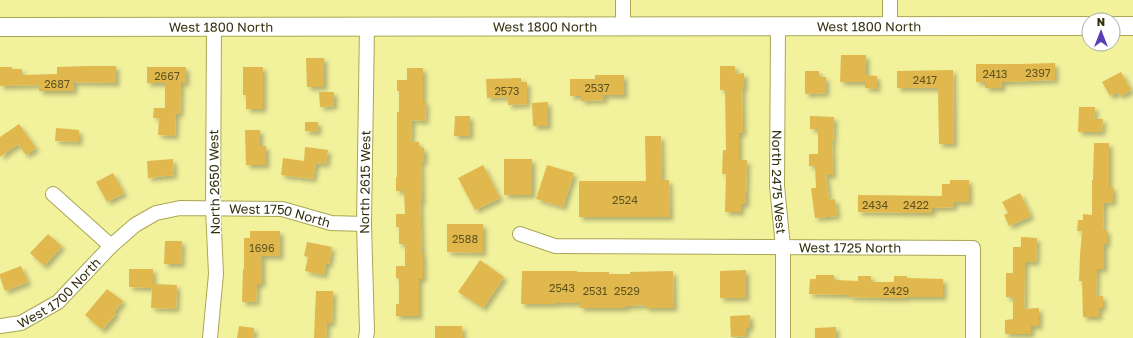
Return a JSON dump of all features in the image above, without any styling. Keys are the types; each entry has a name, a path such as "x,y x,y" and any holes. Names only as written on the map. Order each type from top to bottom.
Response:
{"main road":[{"name":"West 1800 North","path":"0,27 1081,26"},
{"path":"1121,26 1133,26"}],"street":[{"path":"623,0 623,26"},
{"path":"890,0 890,26"},
{"name":"North 2650 West","path":"210,338 216,274 213,208 214,26"},
{"name":"North 2615 West","path":"366,338 364,224 367,26"},
{"name":"North 2475 West","path":"778,26 777,186 783,247 783,338"},
{"path":"53,194 111,246"},
{"name":"West 1750 North","path":"111,246 135,225 156,213 180,208 282,209 331,223 364,224"},
{"name":"West 1725 North","path":"520,234 555,246 973,248 973,338"},
{"name":"West 1700 North","path":"0,326 21,322 58,302 111,246"}],"building":[{"path":"841,55 866,55 866,75 877,76 877,89 865,88 865,82 840,82"},
{"path":"306,58 324,58 324,87 307,87"},
{"path":"1055,63 1055,80 1002,82 1002,88 985,88 985,82 976,82 976,64"},
{"path":"116,66 116,83 74,82 74,91 39,91 39,85 0,86 0,67 22,69 22,75 57,74 57,67"},
{"path":"720,66 735,66 736,74 744,73 744,89 742,89 743,133 739,133 739,160 747,160 746,204 741,204 741,212 725,212 726,174 722,174 723,150 726,150 725,90 720,90"},
{"path":"147,67 186,67 186,83 181,83 180,114 176,114 175,136 158,135 159,118 153,118 154,108 165,108 165,83 147,83"},
{"path":"243,67 263,67 263,109 246,109 246,95 243,95"},
{"path":"407,68 423,68 423,102 426,102 425,121 412,120 411,142 419,142 419,148 424,148 424,162 421,162 422,202 420,202 423,279 419,279 419,316 396,316 396,304 399,304 399,279 396,278 396,266 405,266 405,244 399,244 399,227 396,227 396,214 405,214 404,191 396,191 397,112 399,112 399,91 397,91 397,80 407,80"},
{"path":"953,70 954,144 939,144 938,88 897,88 897,71"},
{"path":"805,71 819,71 819,77 826,77 826,93 805,94"},
{"path":"1121,72 1131,90 1120,96 1118,92 1110,96 1102,82"},
{"path":"595,75 624,75 624,95 604,95 604,100 581,101 581,96 570,96 570,79 595,79"},
{"path":"521,78 521,82 527,82 527,104 508,105 508,97 487,98 486,79"},
{"path":"319,92 334,92 334,106 320,107"},
{"path":"548,102 548,126 533,126 532,103"},
{"path":"1079,107 1095,107 1094,119 1103,119 1102,132 1078,132"},
{"path":"455,116 470,116 470,136 454,136"},
{"path":"810,116 834,117 832,141 833,175 826,175 829,200 835,199 837,216 815,218 811,188 816,188 815,166 809,166 809,154 818,154 818,129 810,129"},
{"path":"305,122 318,122 318,132 305,131"},
{"path":"19,124 36,148 26,155 18,144 0,157 0,137"},
{"path":"56,128 79,130 79,142 55,141"},
{"path":"245,130 260,130 260,146 266,146 266,165 246,165"},
{"path":"645,136 661,136 662,180 669,180 670,217 579,217 579,181 646,181"},
{"path":"1094,143 1109,143 1109,187 1113,187 1113,202 1104,203 1103,230 1107,230 1107,244 1104,244 1104,269 1097,269 1096,296 1103,296 1103,308 1099,308 1099,317 1083,317 1082,281 1079,281 1082,231 1077,231 1078,220 1083,220 1083,214 1092,215"},
{"path":"305,147 328,150 326,164 316,163 313,179 281,175 283,158 304,161"},
{"path":"173,159 174,175 148,178 147,161"},
{"path":"504,159 532,159 532,195 504,195"},
{"path":"483,165 500,198 475,210 458,178"},
{"path":"547,165 574,173 563,207 536,199"},
{"path":"113,173 124,193 107,202 96,182"},
{"path":"950,180 969,180 969,202 954,202 954,207 932,208 932,213 858,212 858,195 942,196 942,184 950,184"},
{"path":"1020,193 1031,216 1009,226 1004,215 1008,213 1002,202"},
{"path":"447,224 483,224 483,253 447,252"},
{"path":"250,231 280,231 280,256 262,256 262,284 257,284 256,302 242,302 244,238 250,238"},
{"path":"48,234 62,246 44,266 30,253"},
{"path":"1021,237 1037,238 1036,262 1025,262 1024,309 1039,308 1039,326 1031,326 1031,334 1005,334 1005,320 1013,319 1013,297 1006,297 1006,273 1013,273 1013,247 1021,247"},
{"path":"165,241 182,241 181,264 164,264"},
{"path":"307,242 332,247 329,264 326,264 324,275 305,271 308,257 304,256"},
{"path":"480,260 504,277 483,308 458,292"},
{"path":"21,266 28,282 5,291 0,274"},
{"path":"129,269 153,269 153,284 177,285 176,309 151,308 152,288 129,287"},
{"path":"746,270 746,298 720,298 720,271"},
{"path":"522,271 577,271 630,274 630,272 673,271 674,308 645,308 645,305 626,306 626,308 580,308 580,303 521,304"},
{"path":"816,275 834,275 834,280 858,281 858,276 871,276 871,282 894,282 894,276 907,276 907,278 943,279 943,297 884,298 809,294 810,279 816,279"},
{"path":"107,289 123,301 114,312 116,314 102,330 85,315"},
{"path":"316,291 333,291 332,323 327,323 326,338 314,338"},
{"path":"750,315 750,328 746,328 746,336 731,337 730,316"},
{"path":"239,326 254,328 253,338 237,338"},
{"path":"435,326 462,326 463,338 435,338"},
{"path":"836,327 836,338 815,338 815,328"}]}
